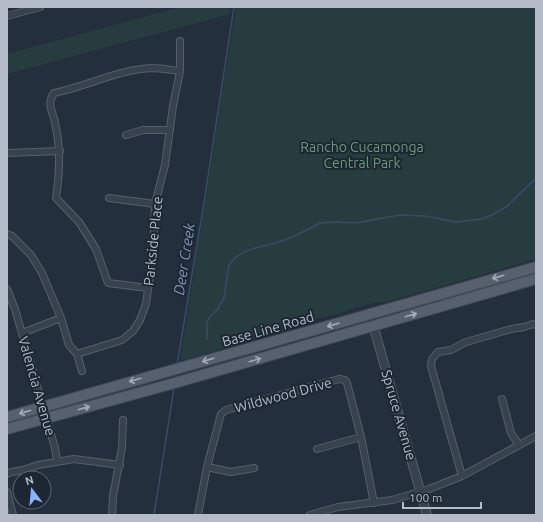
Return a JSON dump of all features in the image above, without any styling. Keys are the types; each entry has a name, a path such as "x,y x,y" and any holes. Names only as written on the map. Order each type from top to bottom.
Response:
{"main road":[{"name":"Base Line Road","path":"7,417 536,267"},
{"name":"Base Line Road","path":"7,429 174,383 536,279"}],"street":[{"path":"7,16 40,7"},
{"name":"Parkside Place","path":"77,354 122,340 132,331 140,320 146,304 153,253 155,204 165,165 173,106 180,71 180,40"},
{"path":"148,288 108,283 96,249 79,222 56,198 60,167 60,151 50,99 54,93 68,91 101,79 127,72 151,68 180,71"},
{"path":"126,135 143,130 170,130"},
{"path":"7,154 60,151"},
{"path":"109,198 155,204"},
{"path":"7,234 12,236 31,255 42,273 61,318 69,345 77,354 82,371"},
{"name":"Valencia Avenue","path":"7,289 22,333 55,448 57,461"},
{"name":"Spruce Avenue","path":"370,314 428,515"},
{"path":"22,333 61,318"},
{"path":"462,476 431,366 432,359 438,352 451,350 466,342 511,329 533,324 536,325"},
{"name":"Wildwood Drive","path":"206,467 221,414 226,410 339,379 345,380 348,383 361,437"},
{"path":"502,399 511,433 519,445"},
{"path":"112,515 113,496 122,448 123,420"},
{"path":"310,515 338,507 392,500 421,492 462,476 536,436"},
{"path":"317,449 361,437 374,503"},
{"path":"7,474 57,461 74,459 120,465"},
{"path":"198,515 206,467 231,472 254,468"},
{"path":"7,492 13,515"}],"green space":[{"path":"181,7 231,7 230,14 7,74 7,54"},
{"name":"Rancho Cucamonga Central Park","path":"236,7 536,7 536,259 383,303 377,302 320,318 302,326 180,361"}],"waterway":[{"name":"Deer Creek","path":"177,365 234,7"},
{"path":"207,339 207,323 209,318 217,310 224,298 229,265 240,254 254,248 285,240 320,223 356,223 399,215 425,216 456,222 482,219 506,207 536,178"},
{"name":"Deer Creek","path":"154,515 174,388"}]}
